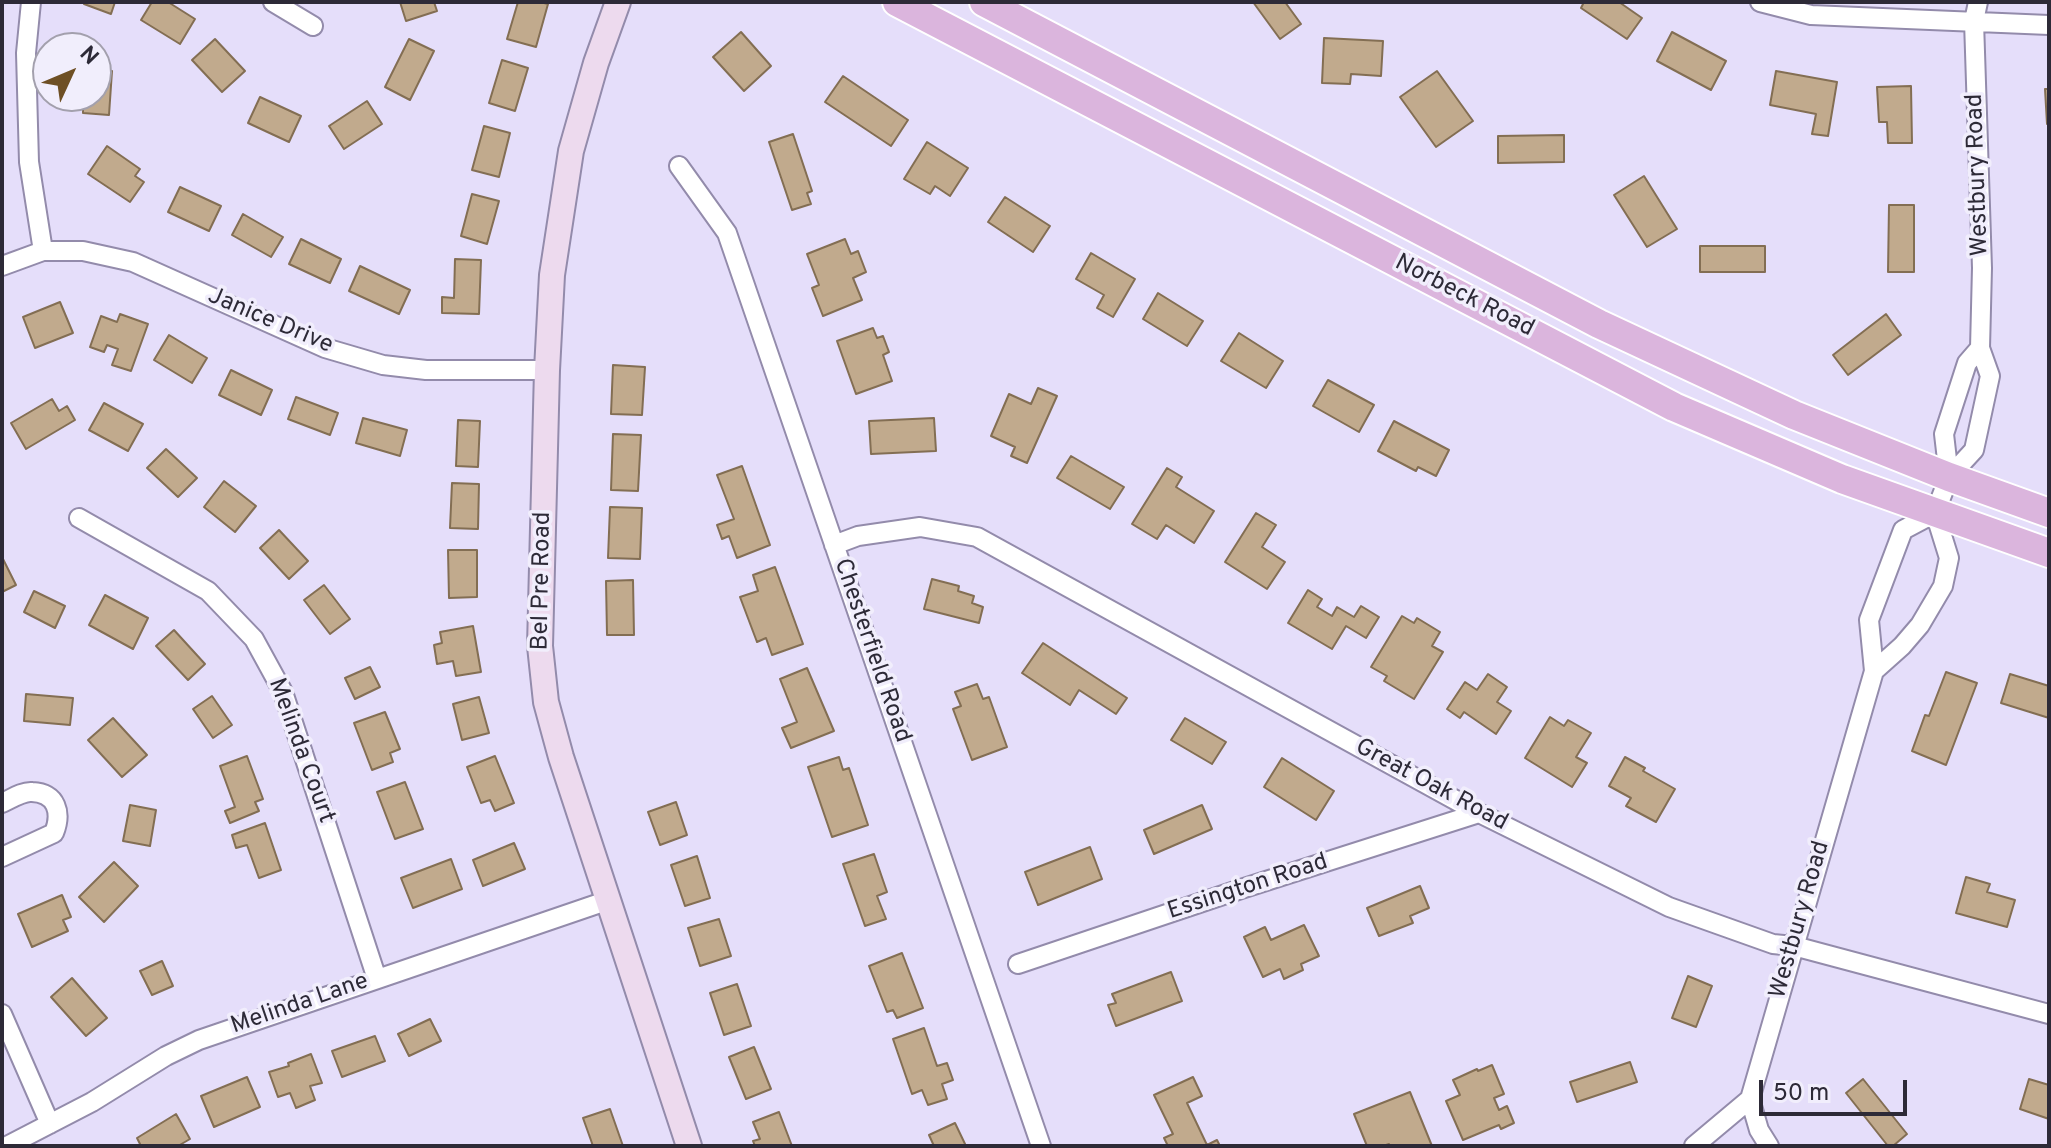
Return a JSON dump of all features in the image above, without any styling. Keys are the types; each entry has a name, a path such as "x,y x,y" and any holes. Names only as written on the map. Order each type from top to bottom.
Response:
{"main road":[{"name":"Bel Pre Road","path":"618,2 596,63 571,151 552,275 540,646 546,702 561,757 689,1146"},
{"name":"Norbeck Road","path":"897,2 1674,407 1842,479 2049,553"},
{"name":"Norbeck Road","path":"984,2 1599,324 1794,415 2049,513"}],"street":[{"path":"31,2 26,53 29,162 43,251"},
{"path":"273,2 313,26"},
{"path":"1760,2 1811,15 2049,25"},
{"name":"Westbury Road","path":"1750,1099 1874,671 1869,620 1903,530 1935,513 1949,477 1974,450 1990,376 1980,348 1982,268 1974,21 1978,2"},
{"name":"Chesterfield Road","path":"679,166 727,233 1041,1146"},
{"name":"Janice Drive","path":"2,266 43,251 83,251 133,262 325,348 383,365 426,370 547,370"},
{"name":"Westbury Road","path":"1949,477 1944,434 1967,363 1980,348"},
{"path":"1874,671 1920,625 1943,586 1949,558 1935,513"},
{"name":"Melinda Court","path":"79,518 208,591 254,639 283,692 377,979"},
{"name":"Great Oak Road","path":"834,545 858,536 920,527 977,537 1479,813 1669,907 1773,944 1794,946 2049,1014"},
{"path":"2,803 29,791 46,795 57,807 58,822 54,833 2,857"},
{"name":"Essington Road","path":"1018,964 1479,813"},
{"name":"Melinda Lane","path":"7,1146 92,1102 166,1056 199,1040 609,900"},
{"path":"2,1014 50,1124"},
{"path":"1694,1146 1750,1099 1759,1130 1769,1146"}],"building":[{"path":"85,2 115,2 111,14"},
{"path":"152,2 168,2 195,19 180,44 141,20"},
{"path":"400,2 434,2 437,11 406,21"},
{"path":"518,2 548,4 536,47 507,39"},
{"path":"1253,2 1285,2 1301,24 1280,39"},
{"path":"1584,2 1619,2 1642,18 1627,39 1581,8"},
{"path":"741,32 771,66 744,91 713,57"},
{"path":"1672,32 1726,61 1711,90 1657,61"},
{"path":"1324,38 1383,41 1381,76 1351,74 1350,84 1322,83"},
{"path":"215,39 245,71 222,92 192,60"},
{"path":"409,39 434,51 410,100 385,87"},
{"path":"502,60 528,68 515,111 489,103"},
{"path":"1437,71 1473,121 1436,147 1400,97"},
{"path":"1776,71 1837,82 1828,136 1812,134 1816,114 1770,105"},
{"path":"843,76 908,120 891,146 825,102"},
{"path":"1911,86 1912,143 1888,143 1887,122 1879,122 1877,87"},
{"path":"2045,89 2049,89 2049,124 2047,124"},
{"path":"260,97 301,116 289,142 248,123"},
{"path":"367,101 382,124 344,149 329,126"},
{"path":"83,112 109,112 109,115"},
{"path":"484,126 510,133 499,177 472,170"},
{"path":"793,134 812,191 807,193 811,204 792,210 769,142"},
{"path":"1564,135 1564,162 1498,163 1498,136"},
{"path":"927,142 968,168 950,196 935,186 930,194 904,179"},
{"path":"107,146 140,169 135,176 144,182 130,202 88,174"},
{"path":"1644,176 1677,229 1647,247 1614,195"},
{"path":"180,187 221,206 209,231 168,212"},
{"path":"472,194 499,201 487,244 461,236"},
{"path":"1005,197 1050,226 1033,252 988,222"},
{"path":"1889,205 1914,205 1914,272 1888,272"},
{"path":"243,214 283,237 271,257 232,235"},
{"path":"301,239 341,259 330,283 289,264"},
{"path":"845,239 851,254 858,251 866,272 853,278 862,300 823,316 812,288 819,285 807,254"},
{"path":"1700,246 1765,246 1765,272 1700,272"},
{"path":"1091,253 1135,279 1113,317 1097,308 1104,295 1076,279"},
{"path":"455,259 481,260 479,314 442,313 442,297 454,298"},
{"path":"360,266 410,290 399,314 349,291"},
{"path":"1158,293 1203,321 1187,346 1143,319"},
{"path":"60,302 73,333 35,348 23,317"},
{"path":"120,314 148,324 131,371 112,365 118,349 107,345 104,352 90,347 101,316 117,322"},
{"path":"1886,314 1901,335 1848,375 1833,355"},
{"path":"873,328 877,338 883,336 889,352 883,355 892,381 856,394 837,341"},
{"path":"1239,333 1283,361 1266,388 1221,361"},
{"path":"169,335 207,358 192,383 154,360"},
{"path":"613,365 645,367 642,415 611,414"},
{"path":"231,370 272,390 261,415 219,395"},
{"path":"1328,380 1374,405 1359,432 1313,406"},
{"path":"1038,388 1057,396 1027,463 1011,456 1015,447 991,436 1009,394 1031,404"},
{"path":"296,397 338,413 330,435 288,419"},
{"path":"52,399 59,411 67,406 75,420 26,449 11,423"},
{"path":"104,403 143,424 128,451 89,430"},
{"path":"363,418 407,430 400,456 356,443"},
{"path":"934,418 936,451 871,454 869,421"},
{"path":"458,420 480,421 478,467 456,466"},
{"path":"1394,421 1449,450 1436,476 1418,467 1416,471 1378,451"},
{"path":"613,434 641,435 638,491 611,490"},
{"path":"166,449 197,478 178,497 147,468"},
{"path":"1071,456 1124,487 1110,509 1057,478"},
{"path":"742,466 770,545 737,558 729,536 722,539 717,525 734,519 717,475"},
{"path":"1167,468 1182,477 1176,487 1214,511 1194,543 1166,525 1157,539 1132,524"},
{"path":"224,481 256,506 235,532 204,507"},
{"path":"452,483 479,484 478,529 450,528"},
{"path":"610,507 642,508 640,559 608,558"},
{"path":"1256,513 1276,525 1262,547 1285,562 1267,589 1225,562"},
{"path":"279,530 308,561 289,579 260,548"},
{"path":"448,550 477,550 477,597 449,598"},
{"path":"2,557 16,585 2,592"},
{"path":"775,567 803,644 772,655 766,638 757,642 740,597 758,591 753,575"},
{"path":"932,579 959,586 958,591 974,596 972,603 983,607 979,623 924,609"},
{"path":"633,580 634,635 607,635 606,581"},
{"path":"324,585 350,619 330,634 304,600"},
{"path":"1308,590 1322,599 1317,607 1332,616 1337,607 1354,617 1361,606 1379,617 1366,638 1346,626 1332,649 1288,623"},
{"path":"34,591 65,606 55,628 24,612"},
{"path":"105,595 148,618 133,649 89,625"},
{"path":"1402,616 1414,623 1417,618 1440,632 1432,646 1443,652 1414,699 1384,681 1387,676 1371,667"},
{"path":"473,626 481,672 456,676 453,661 437,664 434,645 442,643 440,632"},
{"path":"174,630 205,664 188,680 156,646"},
{"path":"1043,643 1127,698 1116,714 1079,690 1070,705 1022,673"},
{"path":"370,667 380,687 355,699 345,678"},
{"path":"807,668 834,731 791,748 782,728 797,722 780,679"},
{"path":"1946,672 1977,683 1946,765 1912,751"},
{"path":"1488,674 1507,687 1497,702 1511,711 1496,734 1464,712 1460,718 1447,709 1465,682 1477,690"},
{"path":"2010,674 2049,686 2049,718 2001,703"},
{"path":"977,684 983,699 989,697 1007,747 972,760 953,709 961,706 955,692"},
{"path":"26,694 73,698 70,725 24,721"},
{"path":"212,696 232,725 213,738 193,709"},
{"path":"479,697 489,733 462,740 453,704"},
{"path":"385,712 400,749 390,753 393,762 372,770 354,723"},
{"path":"1550,717 1564,726 1568,720 1591,733 1576,757 1587,763 1572,787 1525,758"},
{"path":"113,718 147,755 122,777 88,740"},
{"path":"1185,718 1226,742 1212,764 1171,740"},
{"path":"247,756 263,799 255,802 259,811 230,823 225,811 235,807 220,766"},
{"path":"495,756 514,803 495,811 490,800 481,803 467,767"},
{"path":"839,757 843,770 849,768 868,825 832,837 808,767"},
{"path":"1625,757 1675,789 1656,822 1626,806 1631,798 1609,786"},
{"path":"1282,758 1334,791 1316,820 1264,787"},
{"path":"405,782 423,829 395,839 377,792"},
{"path":"676,802 687,835 660,845 648,812"},
{"path":"130,805 156,810 150,846 123,841"},
{"path":"1202,805 1212,829 1154,854 1144,830"},
{"path":"265,823 281,870 259,878 247,845 236,848 232,835"},
{"path":"514,843 525,869 483,886 473,860"},
{"path":"1090,847 1102,879 1038,905 1025,872"},
{"path":"874,854 887,892 877,896 886,919 865,926 843,864"},
{"path":"697,856 710,898 685,906 671,865"},
{"path":"451,859 462,889 413,908 401,878"},
{"path":"114,862 138,886 104,922 79,897"},
{"path":"1966,877 1990,884 1987,892 2015,900 2007,927 1956,913"},
{"path":"1420,886 1429,908 1410,916 1413,923 1379,936 1367,908"},
{"path":"62,895 71,917 63,920 68,931 32,947 18,914"},
{"path":"719,919 731,956 700,966 688,928"},
{"path":"1304,925 1319,956 1301,964 1303,970 1284,979 1280,969 1263,977 1244,937 1265,927 1271,940"},
{"path":"902,953 923,1008 897,1018 893,1010 887,1012 869,966"},
{"path":"162,961 173,986 152,995 140,971"},
{"path":"1171,972 1182,1001 1116,1026 1108,1005 1116,1003 1112,994"},
{"path":"1688,976 1712,986 1696,1027 1672,1018"},
{"path":"72,978 107,1018 86,1036 51,997"},
{"path":"737,984 751,1026 724,1035 710,993"},
{"path":"430,1019 441,1041 409,1056 398,1034"},
{"path":"924,1028 937,1066 947,1063 953,1080 942,1084 947,1099 928,1105 922,1090 912,1094 893,1039"},
{"path":"375,1036 385,1061 342,1077 332,1051"},
{"path":"754,1047 771,1089 746,1099 729,1057"},
{"path":"311,1054 322,1083 310,1086 315,1100 296,1108 290,1093 278,1097 269,1072"},
{"path":"1630,1062 1637,1082 1577,1102 1570,1082"},
{"path":"1492,1065 1504,1094 1494,1098 1499,1110 1507,1106 1514,1123 1501,1129 1499,1125 1463,1140 1446,1101 1460,1095 1453,1080"},
{"path":"247,1077 260,1107 214,1127 201,1096"},
{"path":"1193,1077 1202,1096 1187,1103 1207,1145 1217,1140 1220,1146 1168,1146 1164,1138 1173,1134 1154,1095"},
{"path":"1863,1079 1907,1134 1893,1146 1888,1146 1846,1093"},
{"path":"2029,1079 2049,1085 2049,1119 2020,1109"},
{"path":"1410,1092 1432,1146 1367,1146 1354,1114"},
{"path":"610,1109 623,1146 593,1146 583,1118"},
{"path":"779,1112 792,1146 755,1146 753,1141 760,1139 753,1122"},
{"path":"176,1114 190,1139 178,1146 141,1146 137,1138"},
{"path":"955,1123 966,1146 934,1146 929,1135"}]}
